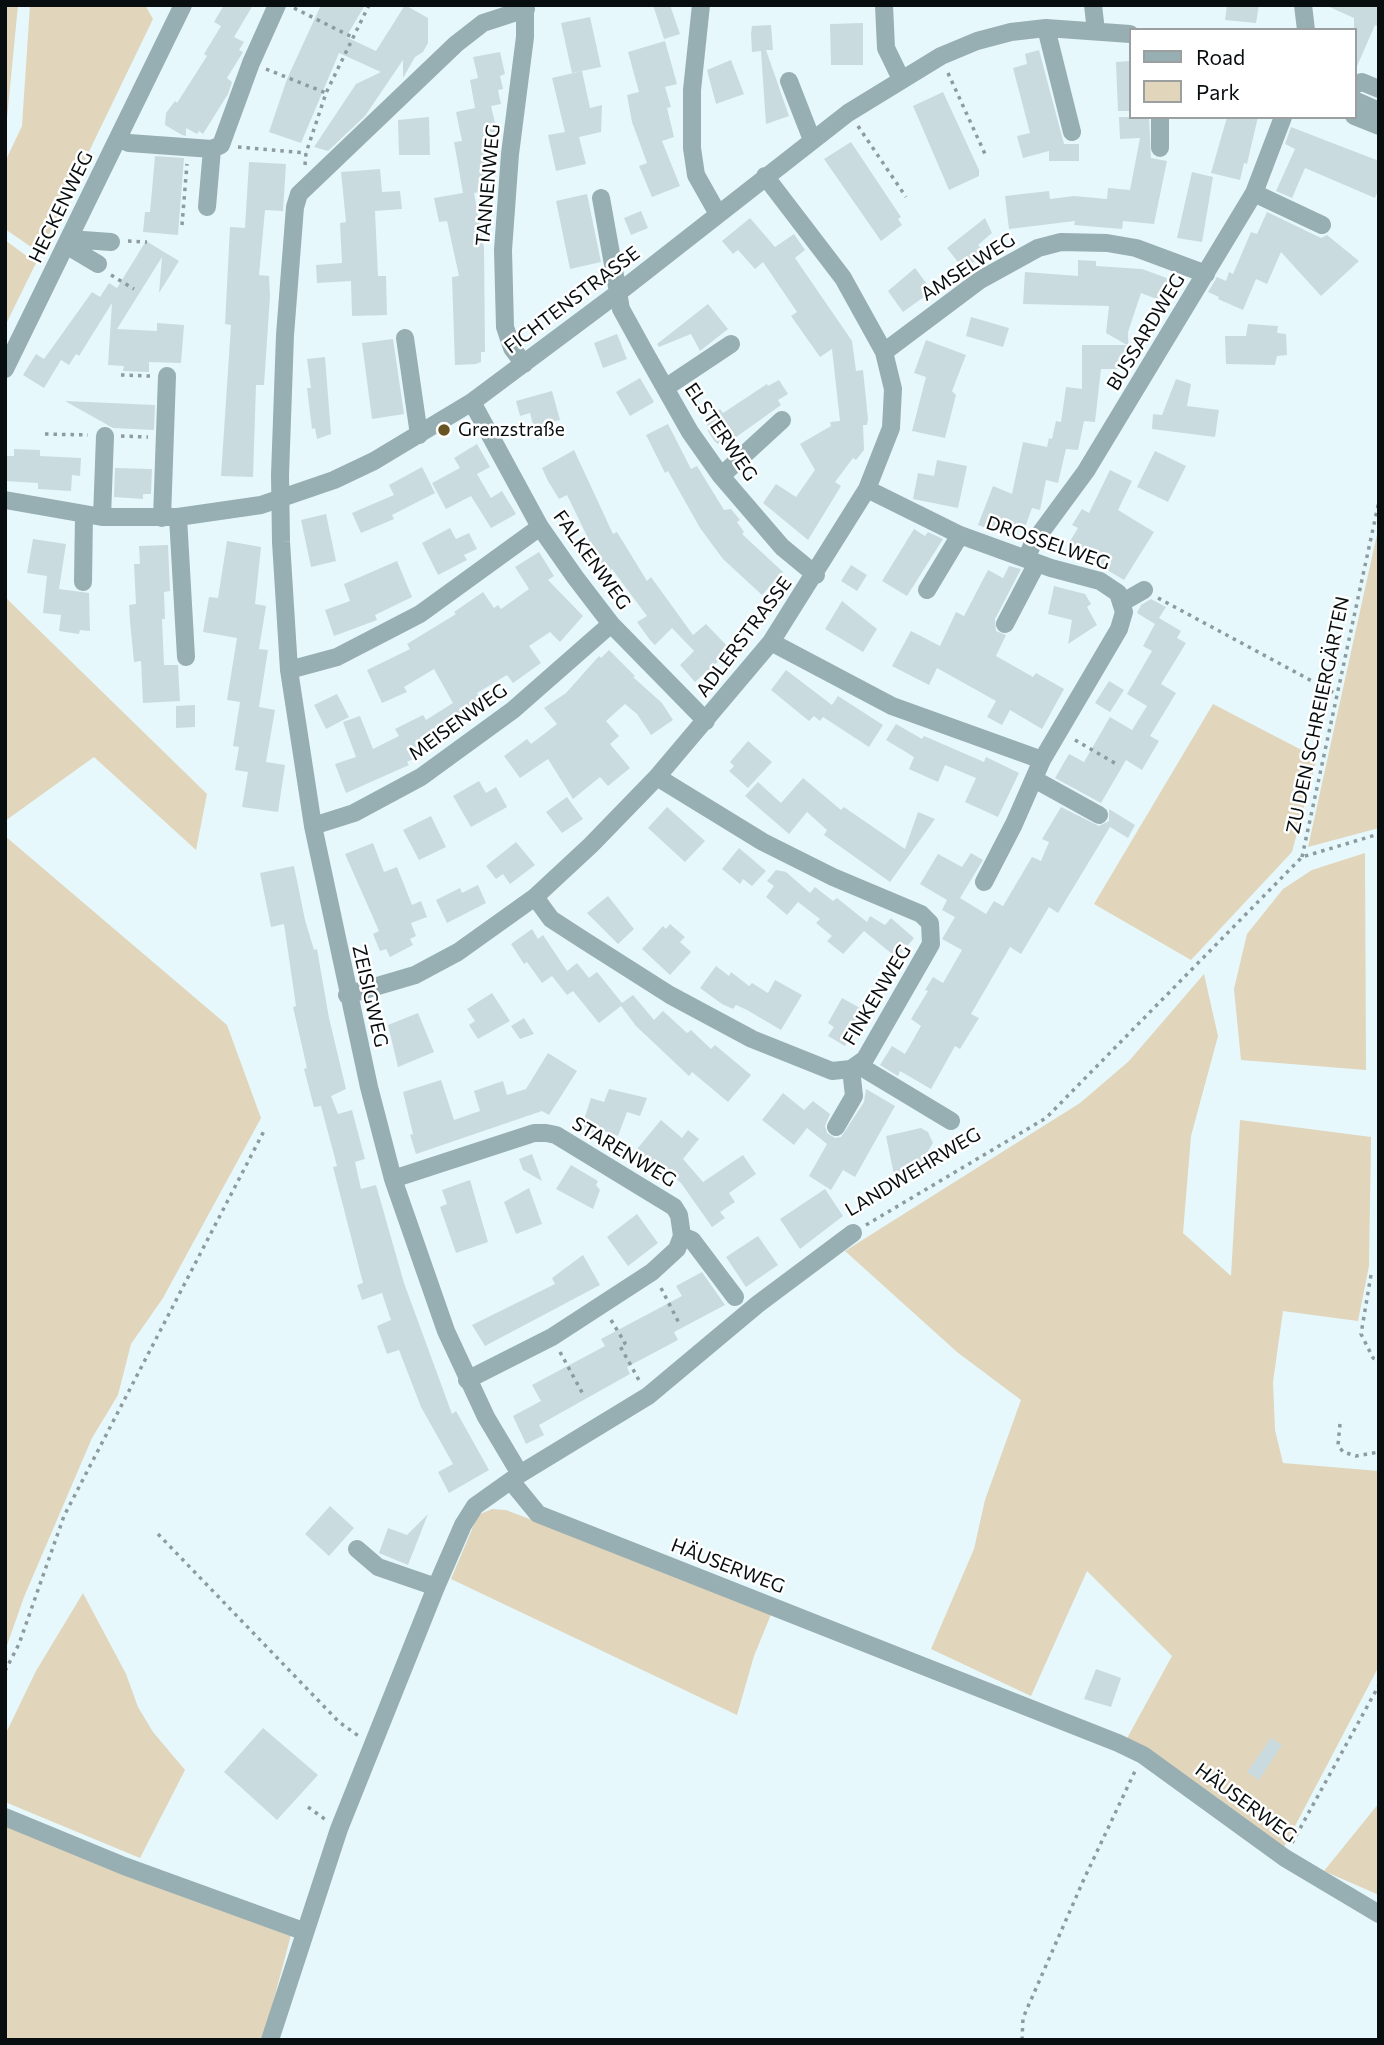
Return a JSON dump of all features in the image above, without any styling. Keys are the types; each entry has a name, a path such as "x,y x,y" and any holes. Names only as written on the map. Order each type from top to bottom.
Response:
{"street":[{"name":"HECKENWEG","path":"5,369 183,5"},
{"path":"207,207 216,147 277,5"},
{"path":"701,5 692,90 692,148 696,175 718,214"},
{"path":"884,5 886,48 901,79"},
{"path":"1093,5 1096,31"},
{"path":"1303,5 1306,28"},
{"path":"281,500 285,335 295,207 307,184 465,37 483,23 525,7"},
{"name":"TANNENWEG","path":"524,364 512,348 505,327 503,250 525,7"},
{"path":"1046,29 1072,132"},
{"name":"FICHTENSTRASSE","path":"5,500 93,516 170,517 227,512 281,500 334,480 419,435 472,402 618,293 848,113 941,56 977,41 1011,32 1046,29 1128,34"},
{"path":"789,81 812,140"},
{"path":"1356,84 1362,82 1379,89"},
{"path":"1356,101 1379,111"},
{"path":"1356,117 1379,126"},
{"path":"1160,119 1160,148"},
{"name":"BUSSARDWEG","path":"1005,624 1032,561 1033,543 1079,481 1254,193 1282,119"},
{"name":"HECKENWEG","path":"118,138 129,143 216,147"},
{"name":"ADLERSTRASSE","path":"347,995 415,975 436,965 534,897 591,845 657,777 771,642 816,575 867,489 891,428 893,389 884,352 843,278 765,176"},
{"path":"1254,193 1322,225"},
{"name":"ELSTERWEG","path":"601,198 621,309 690,432 721,476 782,547 816,575"},
{"path":"67,242 111,242"},
{"path":"67,242 98,264"},
{"name":"AMSELWEG","path":"884,352 980,279 1025,253 1061,242 1107,243 1136,248 1206,274"},
{"path":"405,338 419,435"},
{"path":"665,388 731,344"},
{"path":"167,376 170,517 186,657"},
{"name":"FALKENWEG","path":"472,402 540,527 611,624 706,721"},
{"path":"721,476 782,420"},
{"path":"83,582 93,516 111,436"},
{"name":"DROSSELWEG","path":"867,489 960,535 1111,586 1122,602"},
{"name":"ZEISIGWEG","path":"281,500 289,670 313,826 347,995 393,1179 424,1276 467,1380 516,1478"},
{"path":"289,670 337,657 420,614 540,527"},
{"path":"927,590 960,535"},
{"path":"984,882 1057,730 1119,629 1123,618 1122,602 1144,590"},
{"name":"MEISENWEG","path":"313,826 354,813 421,777 513,710 611,624"},
{"path":"771,642 892,706 1042,760"},
{"name":"FINKENWEG","path":"534,897 551,919 670,995 752,1039 832,1071 854,1067 928,951 932,933 930,922 921,914 833,877 764,842 657,777"},
{"path":"1034,779 1099,815"},
{"path":"836,1127 853,1096 854,1067 951,1121"},
{"name":"STARENWEG","path":"393,1179 534,1133 546,1133 556,1135 674,1207 682,1224 682,1236"},
{"name":"LANDWEHRWEG","path":"516,1478 648,1396 758,1304 853,1233"},
{"path":"467,1380 552,1337 604,1306 652,1272 677,1249 682,1236 692,1240 735,1297"},
{"path":"270,2040 303,1931 339,1829 463,1525 475,1506 516,1478"},
{"name":"HÄUSERWEG","path":"516,1478 538,1514 1118,1742 1143,1755 1285,1858 1379,1914"},
{"path":"357,1549 378,1567 436,1587"},
{"path":"5,1817 124,1866 303,1931"}],"path":[{"path":"289,5 352,37"},
{"path":"307,184 306,153 326,93 369,5"},
{"path":"941,56 985,154"},
{"path":"251,63 326,93"},
{"path":"848,113 906,197"},
{"path":"182,225 188,147"},
{"path":"216,147 306,153"},
{"path":"98,264 99,268 134,289"},
{"path":"121,375 148,375"},
{"path":"45,433 75,435"},
{"path":"111,436 138,437"},
{"name":"ZU DEN SCHREIERGÄRTEN","path":"1379,501 1302,857 1379,834"},
{"path":"1144,590 1337,694"},
{"path":"1057,730 1118,765"},
{"name":"LANDWEHRWEG","path":"853,1233 953,1170 1046,1118 1302,857"},
{"path":"5,1671 19,1644 64,1516 265,1129"},
{"path":"652,1272 679,1323"},
{"path":"1371,1275 1361,1334 1373,1358 1379,1360"},
{"path":"604,1306 625,1343 620,1346 648,1396"},
{"path":"552,1337 584,1396"},
{"path":"1340,1424 1338,1445 1343,1452 1356,1456 1379,1452"},
{"path":"158,1534 339,1722 373,1746"},
{"path":"1285,1858 1379,1685"},
{"path":"1023,2040 1023,2018 1084,1879 1143,1755"}],"green space":[{"path":"5,5 18,5 5,139"},
{"path":"30,5 145,5 153,19 40,253 5,229 5,162 22,126"},
{"path":"5,240 36,263 5,326"},
{"path":"1379,525 1379,828 1308,847"},
{"path":"5,597 207,794 196,850 94,757 5,821"},
{"path":"1213,704 1317,758 1292,852 1191,960 1094,904"},
{"path":"5,836 227,1025 261,1118 163,1298 131,1344 118,1395 92,1438 24,1597 5,1651"},
{"path":"1365,853 1366,1070 1241,1060 1234,989 1247,934 1283,889 1312,870"},
{"path":"1204,974 1218,1036 1191,1136 1183,1233 1231,1276 1240,1120 1371,1137 1369,1266 1358,1321 1283,1311 1273,1382 1275,1430 1283,1463 1379,1471 1379,1666 1284,1847 1125,1742 1172,1656 1087,1571 1031,1696 931,1649 974,1549 985,1500 1021,1400 957,1352 845,1251 1080,1103 1129,1061"},
{"path":"492,1509 506,1510 772,1612 754,1656 737,1715 451,1579 478,1515"},
{"path":"83,1593 126,1674 138,1707 153,1732 185,1770 140,1858 5,1802 5,1735 36,1671"},
{"path":"1379,1803 1379,1895 1324,1871"},
{"path":"5,1824 291,1935 263,2040 5,2040"}],"building":[{"path":"224,5 253,5 234,37 244,42 239,50 243,52 227,78 232,82 228,94 203,134 186,128 186,136 182,135 165,125 166,113 175,101 177,103 207,56 204,54 221,26 214,22"},
{"path":"321,5 365,5 346,37 376,51 405,5 428,18 428,43 423,52 415,57 403,78 403,60 365,116 328,151 314,147 356,84 381,72 339,53 301,143 269,132 287,79"},
{"path":"653,5 670,5 680,34 664,39"},
{"path":"1227,5 1259,5 1256,23 1225,20"},
{"path":"1325,5 1379,5 1379,27 1375,25 1356,68 1354,18"},
{"path":"590,17 601,67 572,73 561,23"},
{"path":"863,23 863,65 831,65 830,24"},
{"path":"771,25 773,50 766,50 789,116 766,124 761,51 752,52 751,34 752,26"},
{"path":"665,41 677,84 665,87 671,107 667,108 674,137 662,141 680,186 652,197 639,166 647,163 632,122 627,95 639,92 628,52"},
{"path":"1039,50 1064,144 1079,144 1079,161 1049,161 1049,151 1023,158 1017,136 1030,133 1013,68 1027,64 1025,54"},
{"path":"500,52 505,74 500,76 503,89 498,90 501,104 491,106 497,131 487,134 492,155 485,157 491,190 474,193 484,248 485,352 481,352 481,362 455,365 452,277 459,276 447,221 439,222 434,198 463,193 454,142 462,141 456,112 475,108 470,80 478,78 473,57"},
{"path":"731,60 744,94 716,104 707,70"},
{"path":"1128,61 1128,111 1118,111 1116,62"},
{"path":"582,71 590,108 602,105 601,132 579,137 586,164 556,171 548,135 565,132 552,78"},
{"path":"943,92 979,170 979,176 949,190 913,106"},
{"path":"429,117 430,155 399,155 398,120"},
{"path":"1119,117 1149,119 1151,158 1167,161 1154,224 1123,221 1122,229 1074,225 1075,221 1009,229 1005,196 1049,191 1050,199 1074,196 1107,199 1108,188 1130,190 1140,138 1120,139"},
{"path":"1226,119 1258,119 1247,164 1244,163 1240,180 1211,173"},
{"path":"1291,127 1379,161 1379,188 1375,198 1305,168 1292,198 1276,191 1295,149 1285,144"},
{"path":"851,142 901,217 898,219 902,225 881,241 824,159"},
{"path":"155,156 184,158 178,235 143,232 145,212 150,212"},
{"path":"249,162 286,164 283,211 265,210 259,275 269,276 270,296 264,385 256,385 253,477 221,476 231,325 225,324 230,227 245,228"},
{"path":"380,169 382,192 400,191 402,209 375,211 378,276 386,276 387,315 352,316 351,281 317,283 316,265 342,263 340,223 346,222 341,172"},
{"path":"1192,172 1213,177 1202,242 1177,238"},
{"path":"587,194 601,262 570,269 556,201"},
{"path":"641,211 648,228 631,235 624,218"},
{"path":"1267,212 1321,238 1327,235 1359,261 1321,296 1281,252 1267,284 1256,279 1243,310 1218,299 1219,297 1208,292 1217,277 1226,281 1229,272 1233,274 1251,232 1257,234"},
{"path":"750,218 775,247 794,234 805,250 795,258 852,341 856,371 863,370 868,419 867,425 863,425 864,450 856,460 853,458 835,482 841,486 808,540 763,503 776,484 796,497 815,470 800,444 831,426 830,422 840,421 832,349 820,357 791,316 797,312 763,262 755,269 738,250 733,254 722,241"},
{"path":"985,218 992,233 978,245 985,253 964,270 947,248"},
{"path":"146,241 179,261 159,293 162,257 117,329 157,331 157,323 184,325 181,363 149,362 149,372 123,371 124,366 108,365 112,303 79,356 76,354 69,365 61,360 44,388 23,375 36,354 44,359 92,292 100,297 109,283 117,288"},
{"path":"1078,260 1096,261 1096,266 1142,269 1175,281 1167,303 1141,293 1128,332 1129,369 1101,369 1095,422 1084,421 1078,450 1066,449 1058,483 1046,480 1040,510 1032,508 1024,530 1012,530 1010,537 978,525 993,486 1012,494 1023,442 1047,447 1049,438 1052,439 1056,421 1061,422 1066,387 1082,389 1082,345 1127,345 1106,333 1109,306 1023,304 1025,272 1078,276"},
{"path":"915,268 932,291 903,312 888,291"},
{"path":"708,304 728,329 700,351 691,334 659,347 657,344"},
{"path":"971,317 1009,328 1003,347 966,336"},
{"path":"1248,324 1278,326 1277,333 1286,334 1287,355 1277,356 1275,365 1226,364 1225,336 1246,336"},
{"path":"617,334 627,359 603,368 594,343"},
{"path":"393,339 404,414 372,419 362,343"},
{"path":"926,340 966,355 952,391 956,395 945,438 912,431 926,377 914,373"},
{"path":"325,357 331,434 317,439 315,428 312,429 307,359"},
{"path":"640,378 654,402 630,416 616,392"},
{"path":"1176,379 1191,384 1187,406 1219,410 1215,437 1152,429 1153,414 1162,415"},
{"path":"779,380 788,394 778,400 781,405 732,440 736,447 731,451 715,442 708,431 707,419 720,409 723,413 767,384 768,386"},
{"path":"552,391 560,420 550,422 554,431 537,440 530,413 520,416 516,401"},
{"path":"65,401 155,405 154,430 113,428"},
{"path":"668,424 691,469 697,466 724,510 731,509 740,520 737,522 744,532 742,534 783,572 762,595 723,559 700,528 668,471 665,473 646,435"},
{"path":"477,444 490,467 477,474 491,498 502,491 516,514 491,528 471,496 446,509 432,483 460,468 454,458"},
{"path":"14,449 40,450 40,456 81,458 80,476 72,475 71,491 38,489 38,483 5,481 6,456 14,456"},
{"path":"574,450 613,534 617,532 647,581 651,577 693,635 706,624 731,650 695,682 680,665 694,651 672,628 655,645 650,640 637,622 647,616 612,569 605,573 567,495 559,499 548,481 542,468"},
{"path":"1155,451 1186,466 1168,502 1137,487"},
{"path":"937,460 967,466 958,508 913,499 918,473 934,476"},
{"path":"422,467 435,493 392,515 394,519 361,533 352,513 394,495 389,485"},
{"path":"115,468 152,469 151,494 143,494 143,499 114,497"},
{"path":"1110,470 1132,481 1118,510 1154,532 1124,580 1067,546 1078,528 1072,525 1082,509 1089,513"},
{"path":"326,514 336,561 311,567 301,520"},
{"path":"450,528 456,539 469,533 477,549 464,555 467,560 438,575 422,543"},
{"path":"914,529 925,536 928,532 943,539 907,596 882,581"},
{"path":"33,539 66,544 59,589 89,593 90,631 80,630 79,634 59,631 61,615 43,613 47,576 27,573"},
{"path":"227,541 261,547 255,604 266,606 259,649 268,650 259,707 275,710 266,762 285,765 278,812 242,807 248,772 235,770 239,747 233,746 240,702 227,700 237,638 203,632 209,597 218,598"},
{"path":"168,545 170,591 164,592 165,619 162,619 164,665 178,665 180,701 143,703 141,661 134,662 130,621 129,605 136,604 134,564 140,564 139,546"},
{"path":"539,552 554,576 548,580 583,616 560,642 550,632 529,646 541,663 513,683 507,675 477,693 486,709 435,740 439,746 407,762 409,765 346,793 335,764 356,757 343,722 360,716 373,749 399,736 395,729 423,715 426,720 453,703 434,669 404,687 407,692 382,703 367,670 410,649 407,644 456,614 454,612 483,592 494,608 498,605 501,609 529,589 515,567"},
{"path":"397,561 412,597 375,615 377,620 334,636 325,610 350,601 344,584"},
{"path":"851,565 867,575 857,591 841,581"},
{"path":"1009,566 1021,569 995,619 996,631 1006,635 996,656 1033,677 1036,673 1064,689 1042,729 1010,710 1002,725 987,717 996,701 937,668 929,685 892,666 911,631 940,646 956,612 964,616 988,570 1003,578"},
{"path":"1054,586 1085,594 1091,604 1087,607 1097,625 1068,644 1072,620 1048,614"},
{"path":"1151,599 1166,607 1159,618 1181,631 1177,638 1186,643 1161,684 1176,693 1150,736 1159,741 1142,770 1126,760 1101,803 1055,778 1069,754 1084,762 1110,717 1132,730 1147,706 1127,694 1152,651 1143,646 1155,624 1137,613 1141,605"},
{"path":"842,601 877,629 863,652 825,629"},
{"path":"609,650 635,676 633,677 662,703 673,720 651,735 637,714 625,704 606,721 619,736 610,744 630,768 608,786 600,777 573,799 548,759 520,778 504,756 527,739 531,744 557,724 544,708 566,693 599,656 601,658"},
{"path":"786,670 832,705 838,696 883,725 869,747 823,717 820,721 814,716 809,721 771,690"},
{"path":"1109,681 1124,690 1110,712 1095,703"},
{"path":"337,694 349,717 326,729 314,705"},
{"path":"195,705 195,727 176,728 176,706"},
{"path":"896,724 922,739 924,736 984,762 986,757 1019,773 998,817 965,802 976,778 945,765 938,782 909,769 914,757 886,740"},
{"path":"748,741 772,762 748,788 729,771 734,766 730,762"},
{"path":"803,778 841,810 844,807 905,849 918,812 935,819 890,882 824,835 827,830 807,812 789,834 745,796 758,782 781,803"},
{"path":"479,781 486,793 496,787 507,807 471,827 453,796"},
{"path":"567,797 583,819 562,833 546,812"},
{"path":"667,807 705,841 685,862 648,828"},
{"path":"1061,807 1099,826 1109,821 1109,809 1135,825 1128,838 1110,827 1058,913 1049,907 1021,954 1010,947 971,1014 979,1018 960,1049 955,1046 931,1089 900,1071 898,1076 880,1065 892,1046 905,1054 921,1026 911,1019 928,991 925,990 933,977 943,983 962,950 942,939 955,917 942,910 947,900 920,884 938,854 962,867 971,853 983,860 960,898 986,914 994,901 1003,906 1032,857 1041,861 1049,842 1042,839"},
{"path":"431,816 446,847 419,860 403,830"},
{"path":"516,842 535,865 510,884 503,874 496,879 486,866"},
{"path":"373,843 384,872 397,867 412,905 421,901 427,917 411,923 416,936 410,939 413,945 390,957 386,949 380,951 373,934 379,931 345,854"},
{"path":"739,848 766,871 752,886 743,879 740,884 722,869"},
{"path":"294,866 305,920 314,950 317,949 329,1018 346,1089 331,1096 338,1114 352,1110 365,1159 355,1162 361,1189 376,1185 404,1283 452,1414 456,1411 489,1470 449,1493 438,1472 453,1464 421,1407 399,1350 387,1354 377,1326 391,1320 382,1293 362,1300 357,1285 363,1283 333,1167 337,1166 321,1106 314,1107 304,1069 307,1068 293,1007 296,1006 284,924 271,927 260,873"},
{"path":"776,870 786,872 810,893 815,887 833,901 837,898 867,922 870,916 885,925 891,918 914,938 897,958 864,931 843,954 827,941 832,936 816,923 820,919 798,902 787,915 766,897 774,886 767,881"},
{"path":"478,885 486,903 447,923 436,900 460,888 462,893"},
{"path":"608,896 634,929 618,944 587,913"},
{"path":"670,924 685,937 680,942 691,952 670,975 642,949 663,926 666,929"},
{"path":"532,929 538,939 543,935 567,971 577,963 589,978 597,972 622,1003 633,995 654,1020 663,1011 687,1033 691,1030 711,1049 715,1045 751,1075 728,1102 692,1072 689,1076 636,1026 621,1006 599,1023 573,991 567,995 552,976 542,983 527,962 524,964 511,944"},
{"path":"716,966 729,976 731,972 749,986 752,983 768,993 775,980 802,995 781,1030 736,1005 733,1009 722,1004 700,988"},
{"path":"492,993 510,1021 478,1039 469,1025 475,1021 467,1009"},
{"path":"842,998 865,1011 845,1046 828,1036 834,1027 828,1023"},
{"path":"418,1013 434,1052 398,1067 388,1025"},
{"path":"524,1018 534,1034 520,1039 511,1026"},
{"path":"548,1053 577,1071 549,1115 542,1111 416,1154 403,1092 441,1080 454,1120 480,1111 474,1091 503,1081 507,1095 526,1089"},
{"path":"609,1089 647,1098 640,1116 627,1112 618,1136 604,1131 602,1136 581,1129 591,1098 604,1102"},
{"path":"866,1089 895,1106 855,1177 843,1170 831,1190 809,1176 827,1144 807,1128 794,1145 762,1120 783,1093 804,1110 813,1101 830,1114 825,1126 827,1133 835,1138 841,1137 864,1102"},
{"path":"661,1120 682,1138 688,1130 699,1139 683,1159 703,1182 743,1155 756,1174 729,1193 735,1202 720,1212 725,1218 712,1227 681,1183 661,1166 655,1174 632,1155"},
{"path":"921,1128 928,1132 933,1143 911,1179 904,1180 894,1175 886,1136"},
{"path":"532,1154 542,1181 523,1170 519,1159"},
{"path":"571,1165 598,1181 596,1185 600,1190 593,1209 556,1189"},
{"path":"470,1180 488,1242 456,1253 440,1207 447,1204 442,1190"},
{"path":"529,1188 542,1224 516,1234 504,1202"},
{"path":"825,1189 843,1216 800,1249 780,1219"},
{"path":"637,1214 658,1243 628,1266 607,1237"},
{"path":"758,1236 778,1265 746,1287 726,1257"},
{"path":"583,1255 600,1285 485,1346 472,1325 555,1284 552,1278"},
{"path":"702,1272 725,1305 674,1332 678,1340 627,1367 630,1374 539,1425 544,1435 526,1444 513,1416 541,1401 532,1385 605,1346 601,1339 682,1296 676,1286"},
{"path":"330,1506 354,1528 329,1556 305,1534"},
{"path":"428,1514 408,1565 379,1553 388,1528 407,1535"},
{"path":"1096,1669 1121,1678 1111,1707 1084,1699"},
{"path":"263,1728 318,1775 277,1820 224,1772"},
{"path":"1271,1738 1282,1745 1259,1780 1247,1772"}],"place":[{"name":"Grenzstraße","path":"444,430"}]}
